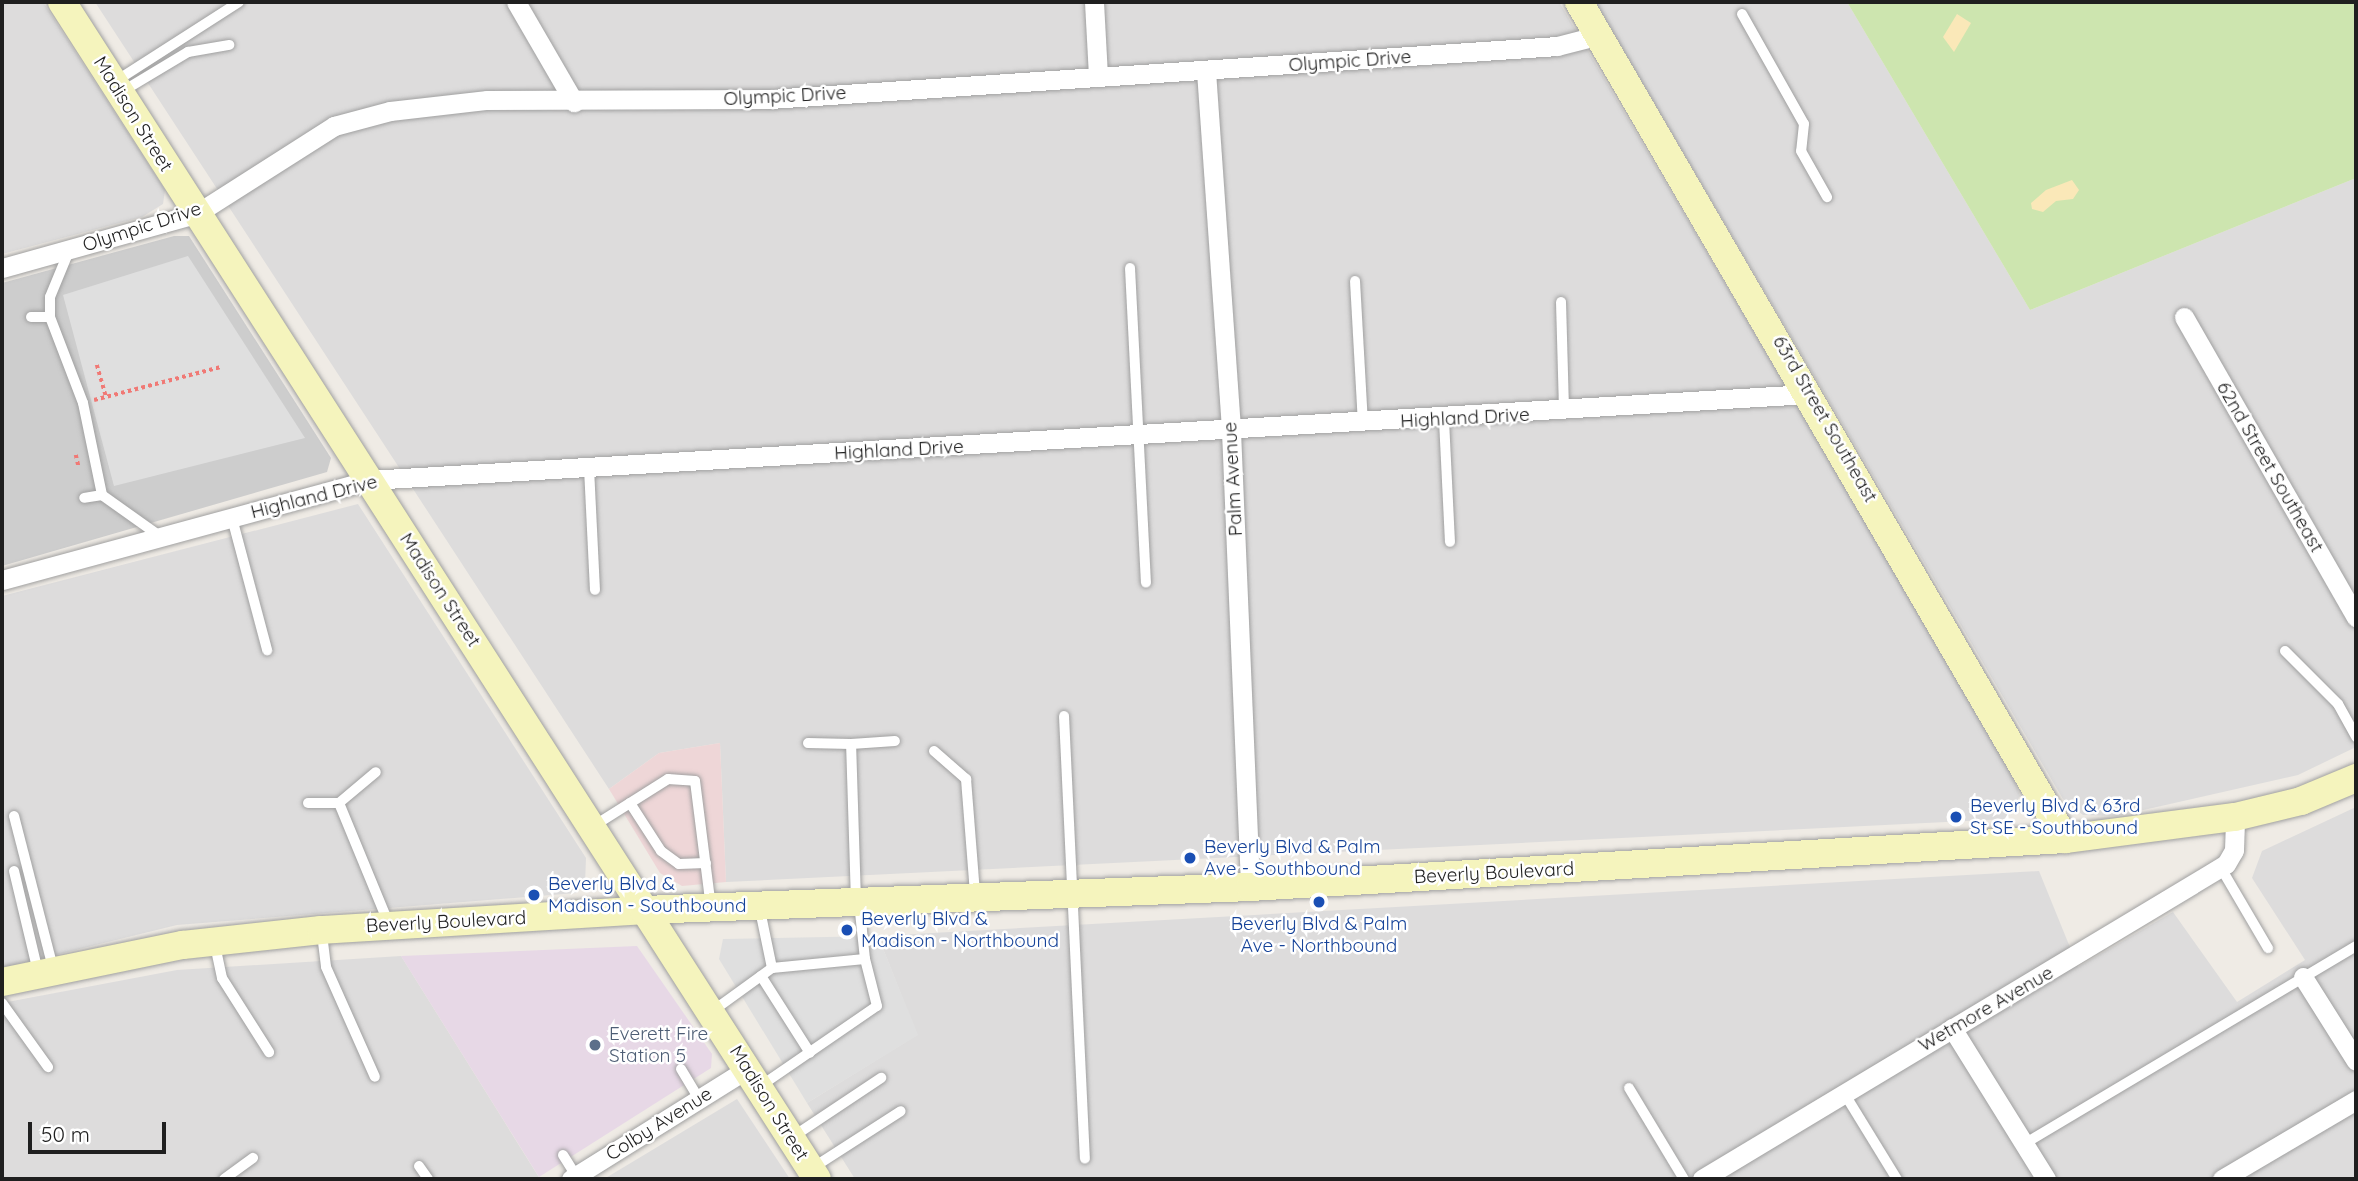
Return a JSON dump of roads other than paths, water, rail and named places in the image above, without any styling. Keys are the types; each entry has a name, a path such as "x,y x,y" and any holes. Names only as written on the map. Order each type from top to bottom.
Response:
{"main road":[{"name":"Madison Street","path":"62,2 814,1174"},
{"name":"63rd Street Southeast","path":"1579,2 2065,839"},
{"path":"2235,817 2301,801 2356,778"},
{"name":"Beverly Boulevard","path":"2,982 46,971 214,941 321,930 644,910 1250,887 2065,839 2235,817"}],"street":[{"path":"516,2 574,102"},
{"path":"1094,2 1098,77"},
{"name":"Olympic Drive","path":"2,268 196,214 334,126 390,111 487,100 574,102 770,99 1558,47 1600,35"},
{"name":"Palm Avenue","path":"1206,71 1231,431 1250,887"},
{"name":"62nd Street Southeast","path":"2184,317 2356,617"},
{"name":"Highland Drive","path":"2,580 369,480 1444,420 1808,394"},
{"path":"2221,868 2234,850 2235,817"},
{"name":"Wetmore Avenue","path":"1702,1179 1731,1172 1844,1093 2221,868"},
{"path":"2303,977 2356,1061"},
{"path":"1952,1028 2046,1179"},
{"name":"Colby Avenue","path":"574,1178 699,1099 753,1078"},
{"path":"2222,1179 2356,1100"}],"lane":[{"path":"116,88 239,2"},
{"path":"1742,15 1804,124 1801,151 1827,197"},
{"path":"116,88 188,52 229,45"},
{"path":"69,249 50,297 50,317 83,403 102,495 161,537"},
{"path":"1130,268 1146,583"},
{"path":"1355,281 1363,424"},
{"path":"1561,302 1564,412"},
{"path":"31,317 50,317"},
{"path":"1444,420 1450,542"},
{"path":"589,468 595,590"},
{"path":"83,498 102,495"},
{"path":"232,518 267,650"},
{"path":"2286,650 2331,695 2356,737"},
{"path":"1064,716 1075,894 1085,1159"},
{"path":"808,743 895,741"},
{"path":"753,1078 810,1053 877,1006 865,959 858,902 851,744"},
{"path":"934,751 966,779 975,898"},
{"path":"308,803 339,803 376,772"},
{"path":"591,828 668,779 695,781 711,907"},
{"path":"339,803 390,925"},
{"path":"630,803 661,851 679,864 706,863"},
{"path":"15,816 46,971"},
{"path":"2221,868 2268,948"},
{"path":"14,871 46,971"},
{"path":"760,906 772,968"},
{"path":"321,930 326,967 374,1076"},
{"path":"214,941 222,978 269,1052"},
{"path":"2024,1144 2356,946"},
{"path":"710,1013 772,968 865,959"},
{"path":"761,976 810,1053"},
{"path":"2,1003 48,1067"},
{"path":"681,1069 699,1099"},
{"path":"791,1138 881,1078"},
{"path":"1629,1088 1684,1179"},
{"path":"1844,1093 1897,1179"},
{"path":"814,1174 901,1111"},
{"path":"563,1155 574,1178"},
{"path":"224,1179 253,1158"},
{"path":"419,1166 428,1179"}],"place":[{"name":"Beverly Blvd & 63rd St SE - Southbound","path":"1956,817"},
{"name":"Beverly Blvd & Palm Ave - Southbound","path":"1190,858"},
{"name":"Beverly Blvd & Madison - Southbound","path":"534,895"},
{"name":"Beverly Blvd & Palm Ave - Northbound","path":"1319,902"},
{"name":"Beverly Blvd & Madison - Northbound","path":"847,930"},
{"name":"Everett Fire Station 5","path":"595,1045"}]}
